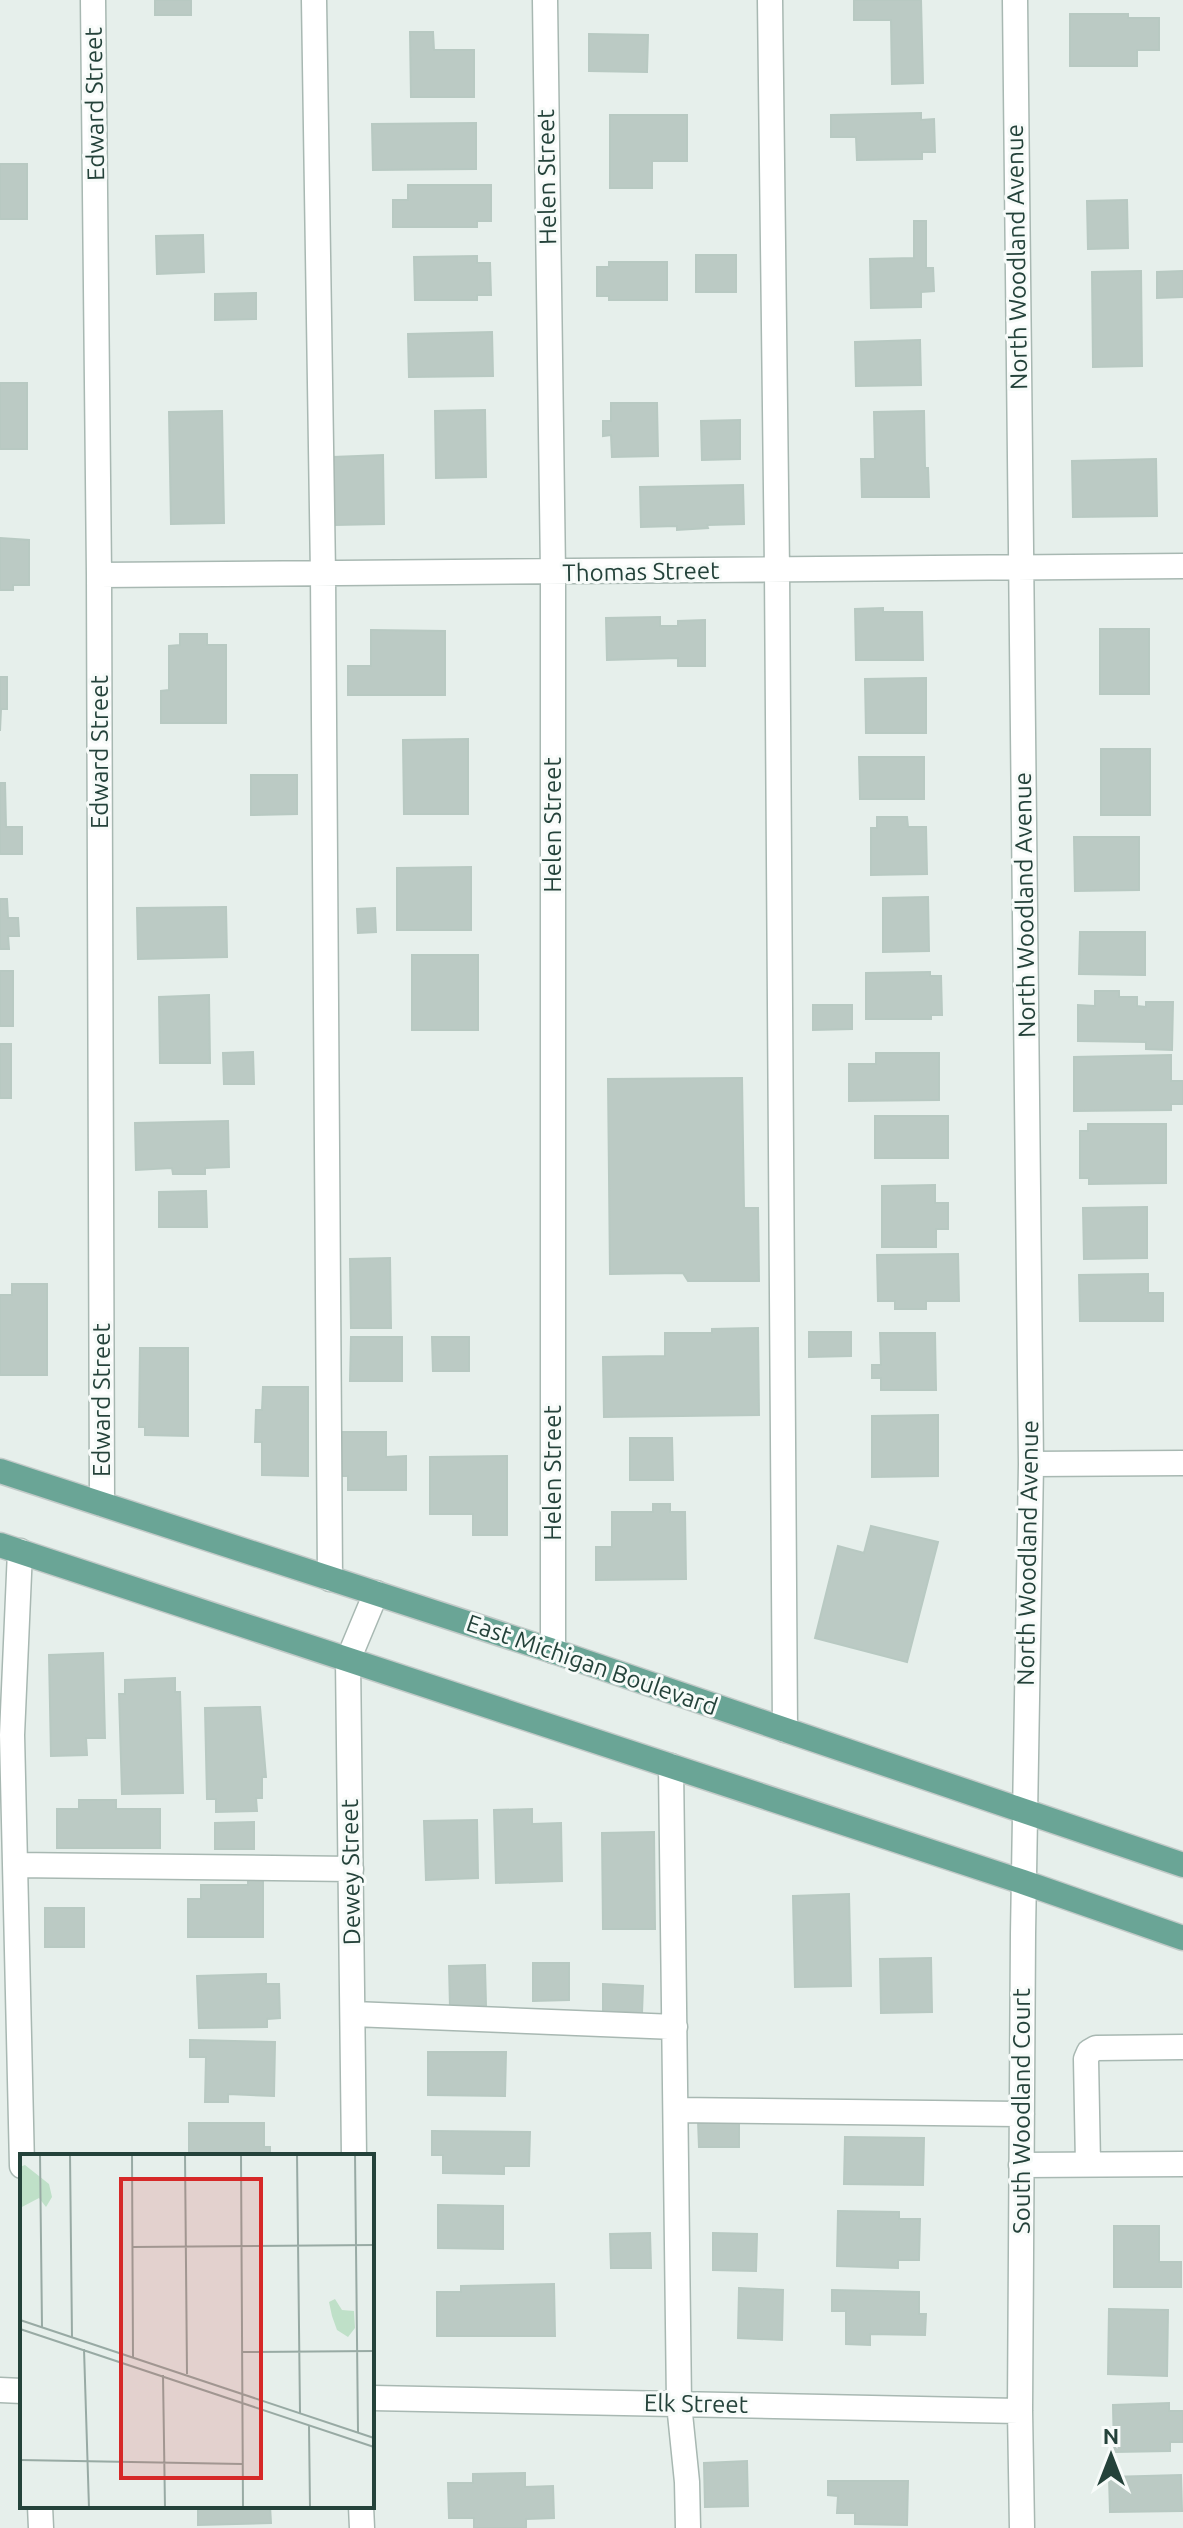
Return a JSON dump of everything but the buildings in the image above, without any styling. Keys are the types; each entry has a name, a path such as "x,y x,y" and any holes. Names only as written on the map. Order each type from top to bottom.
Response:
{"main road":[{"name":"East Michigan Boulevard","path":"0,1471 553,1651 1183,1865"},
{"path":"10,1548 1023,1882 1183,1938"}],"street":[{"name":"Edward Street","path":"93,0 99,575 102,1504"},
{"path":"314,0 323,574 330,1579"},
{"name":"Helen Street","path":"545,0 553,573 553,1651"},
{"path":"770,0 785,1730"},
{"name":"North Woodland Avenue","path":"1015,0 1031,1464 1024,1811"},
{"name":"Thomas Street","path":"99,575 1183,566"},
{"path":"1031,1464 1183,1463"},
{"path":"10,1548 12,1735 7,1782 15,1865 22,2154"},
{"name":"Dewey Street","path":"354,2154 348,1660 376,1593"},
{"path":"671,1766 679,2404 688,2528"},
{"name":"South Woodland Court","path":"1022,2528 1024,1811"},
{"path":"15,1865 351,1869"},
{"path":"353,2014 675,2027"},
{"path":"1088,2164 1086,2059 1089,2052 1096,2048 1183,2047"},
{"path":"676,2110 1022,2114"},
{"path":"1021,2165 1183,2164"},
{"path":"0,2390 20,2391"},
{"name":"Elk Street","path":"374,2398 1020,2411"},
{"path":"40,2508 41,2528"},
{"path":"361,2508 362,2528"}]}
